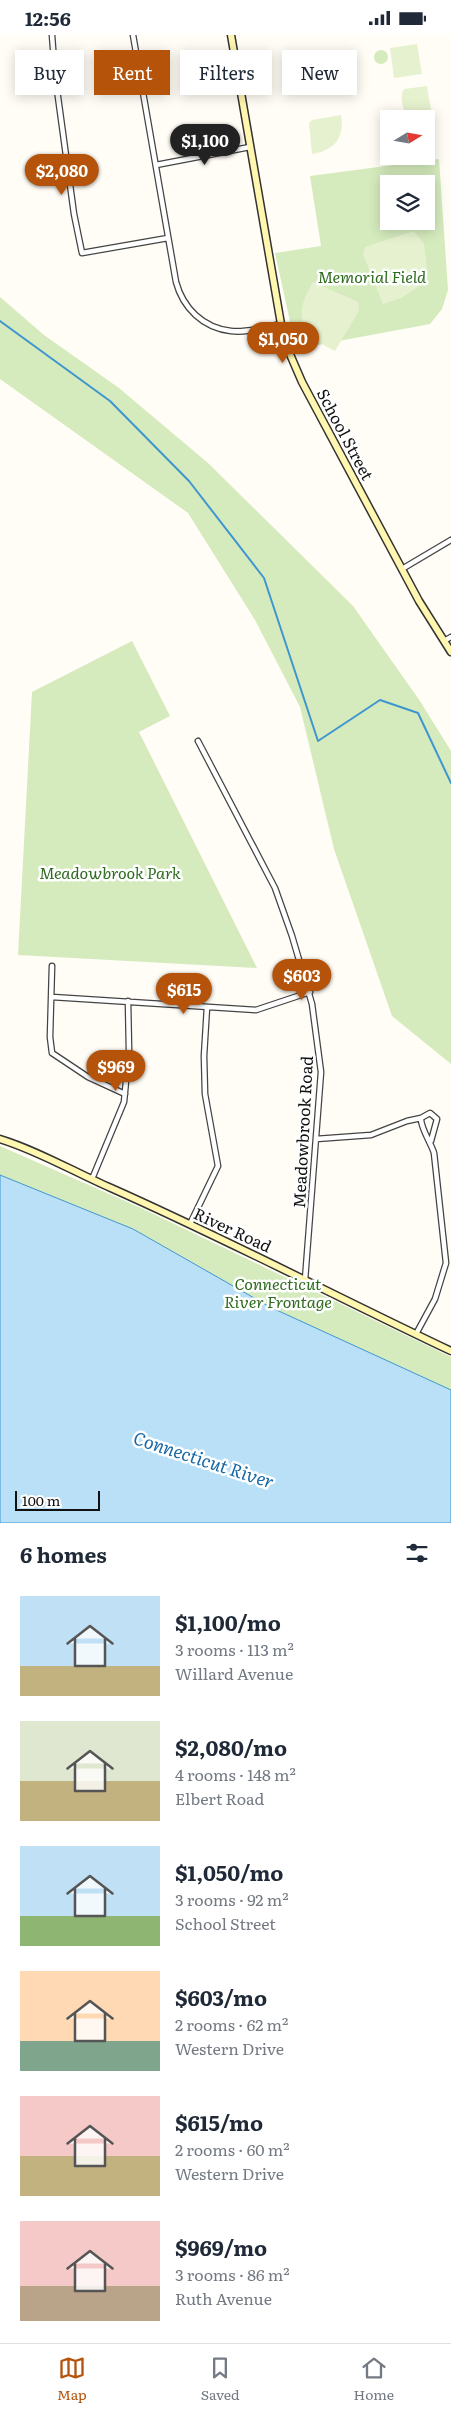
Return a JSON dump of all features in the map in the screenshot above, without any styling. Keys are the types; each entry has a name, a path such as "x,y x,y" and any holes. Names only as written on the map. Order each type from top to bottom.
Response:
{"street":[{"path":"52,35 55,75 74,214 82,253 168,237"},
{"path":"134,35 180,298 190,311 203,321 232,331 281,324"},
{"name":"School Street","path":"231,35 286,345 302,381 402,569 451,652"},
{"path":"156,165 250,147"},
{"path":"402,569 451,540"},
{"path":"444,641 451,637"},
{"name":"Meadowbrook Road","path":"198,741 272,883 288,924 310,992 321,1059 305,1280"},
{"path":"52,966 50,1037 52,1053 88,1077 125,1094"},
{"path":"52,997 256,1010 310,992"},
{"path":"92,1179 120,1112 125,1094 129,1050 128,1001"},
{"path":"190,1224 218,1166 205,1098 204,1056 207,1007"},
{"path":"316,1139 371,1135 407,1121 421,1118 430,1113 437,1119 431,1142"},
{"path":"416,1334 435,1299 446,1263 442,1214 431,1142 421,1124 421,1118"},
{"name":"River Road","path":"0,1139 36,1153 190,1224 451,1351"}],"green space":[{"path":"417,44 422,74 394,78 390,48"},
{"path":"378,50 384,50 388,57 384,64 378,64 374,60 374,54"},
{"path":"427,86 431,110 404,110 402,99 404,89"},
{"path":"341,115 341,130 336,142 326,150 312,154 309,123 312,120"},
{"name":"Memorial Field","path":"439,159 448,290 442,309 430,324 296,349 275,253 321,246 310,176 393,165 435,165 435,160"},
{"path":"414,231 424,244 427,268 417,288 401,298 383,304 363,254 365,247"},
{"path":"313,282 358,302 359,311 335,351 314,338 307,331 303,323 303,305 306,294"},
{"path":"0,297 44,335 119,388 208,463 353,606 420,701 451,751 451,1064 392,1016 334,849 300,707 255,620 188,513 0,379"},
{"name":"Meadowbrook Park","path":"132,641 170,716 139,732 257,968 18,955 32,692"},
{"name":"Connecticut River Frontage","path":"0,1146 141,1208 451,1357 451,1390 270,1307 133,1229 0,1175"}],"water":[{"name":"Connecticut River","path":"0,1175 133,1229 270,1307 451,1390 451,1523 0,1523"}],"waterway":[{"path":"0,321 110,401 189,481 264,578 318,741 380,700 418,713 451,783"}]}
